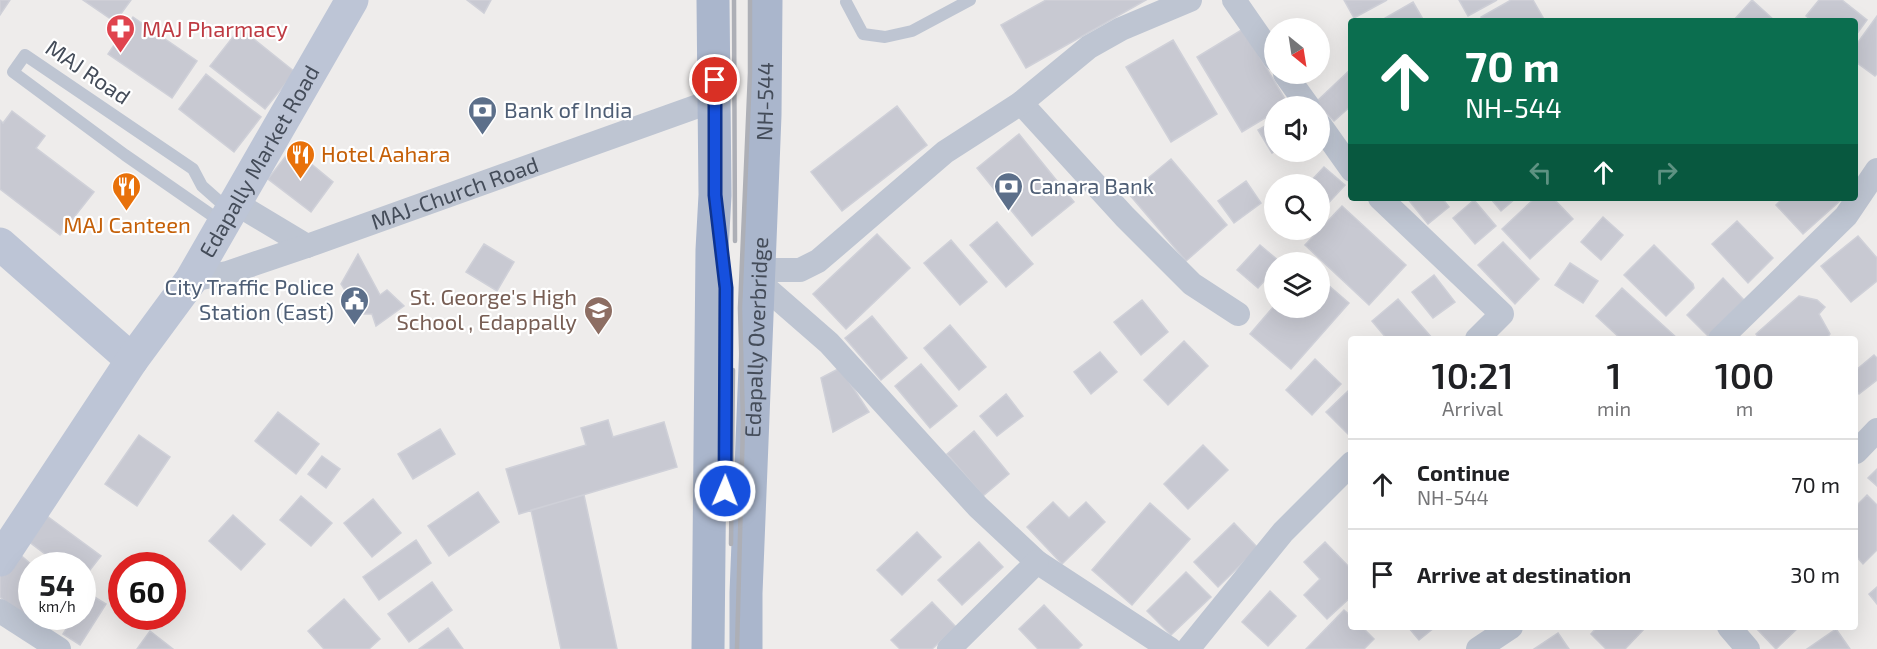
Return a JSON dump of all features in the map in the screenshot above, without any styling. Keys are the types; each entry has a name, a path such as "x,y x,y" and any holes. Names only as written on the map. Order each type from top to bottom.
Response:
{"main road":[{"path":"708,649 712,250 716,100 713,0"},
{"name":"NH-544","path":"760,204 765,115 766,0"},
{"name":"Edapally Overbridge","path":"715,195 726,288 723,649"},
{"path":"758,649 762,569 766,279 766,228 760,204"},
{"name":"Edapally Overbridge","path":"746,649 760,204"}],"street":[{"name":"Edapally Market Road","path":"0,560 132,360 191,280 352,0"},
{"path":"1170,649 1037,562 978,507 829,343 766,279 800,270 818,261 945,152 1021,103 1089,47 1121,29 1190,0"},
{"path":"1234,0 1264,43"},
{"name":"MAJ-Church Road","path":"191,280 227,273 307,246 716,100"},
{"path":"1021,103 1125,217 1192,284 1238,314"},
{"path":"1330,138 1348,164"},
{"path":"1858,198 1877,170"},
{"path":"1383,201 1502,314 1480,336"},
{"path":"1723,336 1846,216 1856,201"},
{"path":"230,213 307,246"},
{"path":"0,244 132,360"},
{"path":"1858,450 1877,430"},
{"path":"1188,649 1283,532 1348,468"},
{"path":"949,649 1037,562"},
{"path":"0,611 59,649"},
{"path":"1478,649 1506,630"},
{"path":"1732,630 1748,649"}],"lane":[{"path":"846,2 862,34 885,37 912,31 970,0"},
{"name":"MAJ Road","path":"26,55 193,170 202,186 230,213 125,155 13,72 26,55"}],"building":[{"path":"0,0 10,0 0,15"},
{"path":"83,0 131,0 115,22"},
{"path":"467,0 491,0 484,13"},
{"path":"1046,0 1146,0 1026,68 1001,25"},
{"path":"1344,0 1387,0 1354,18"},
{"path":"1459,0 1497,0 1468,16"},
{"path":"1511,0 1533,0 1543,18 1482,18"},
{"path":"1752,0 1772,18 1736,18"},
{"path":"1819,0 1842,0 1867,20 1858,32 1858,18 1808,18 1806,16"},
{"path":"1413,2 1422,18 1385,18"},
{"path":"1877,16 1877,74 1875,76 1858,63 1858,42"},
{"path":"133,17 197,61 172,98 108,54"},
{"path":"240,28 295,72 265,109 210,66"},
{"path":"1243,29 1264,64 1264,84 1276,84 1283,96 1264,96 1264,119 1242,132 1197,57"},
{"path":"1173,40 1217,114 1171,142 1126,67"},
{"path":"1348,72 1348,109 1334,121 1330,117 1330,96 1322,96"},
{"path":"206,74 261,117 234,152 179,109"},
{"path":"897,106 927,145 842,211 811,172"},
{"path":"12,111 45,136 36,148 94,192 60,235 0,189 0,120 3,123"},
{"path":"1264,126 1264,140 1258,130"},
{"path":"1019,134 1074,202 1032,236 977,168"},
{"name":"Hotel Aahara","path":"292,148 333,182 311,212 268,179"},
{"path":"1171,159 1227,225 1186,261 1129,194"},
{"path":"1324,167 1345,185 1330,201 1330,174 1317,174"},
{"path":"1246,181 1261,203 1234,223 1218,201"},
{"path":"1409,201 1444,201 1449,207 1428,224"},
{"path":"1475,201 1496,226 1475,244 1453,218"},
{"path":"1493,201 1513,201 1501,211"},
{"path":"1532,201 1556,201 1573,219 1530,259 1502,229"},
{"path":"1780,201 1840,201 1803,234 1776,205"},
{"path":"1342,206 1406,265 1369,305 1330,268 1330,252 1312,252 1305,245 1310,240 1330,240 1330,219"},
{"path":"1603,217 1623,235 1601,260 1581,242"},
{"path":"1737,221 1773,258 1748,283 1712,244"},
{"path":"997,222 1033,264 1006,287 970,245"},
{"path":"877,234 910,268 846,329 813,294"},
{"path":"1858,236 1877,258 1877,281 1851,302 1821,266"},
{"path":"951,240 987,282 960,305 924,263"},
{"path":"1503,242 1539,279 1515,304 1478,265"},
{"path":"484,244 514,262 497,291 466,272"},
{"path":"1260,245 1268,252 1264,252 1264,281 1258,288 1237,270"},
{"path":"1654,245 1693,284 1694,288 1666,316 1624,275"},
{"path":"358,254 380,295 387,290 404,306 376,326 372,314 360,314 341,284"},
{"path":"1570,263 1598,281 1583,303 1555,285"},
{"path":"1434,275 1455,302 1433,318 1412,292"},
{"path":"1723,278 1744,300 1708,336 1687,315"},
{"path":"1330,287 1349,303 1291,369 1250,334 1264,318 1330,318"},
{"path":"1622,288 1675,336 1618,336 1596,316"},
{"path":"1799,296 1817,300 1825,307 1819,314 1830,334 1828,336 1758,336 1756,334"},
{"path":"1398,299 1430,336 1384,336 1372,321"},
{"path":"1142,300 1168,332 1141,355 1114,322"},
{"path":"872,316 907,358 881,380 845,338"},
{"path":"950,325 986,367 959,390 924,348"},
{"path":"1184,341 1208,366 1168,405 1144,380"},
{"path":"1100,352 1117,372 1091,394 1074,372"},
{"path":"1874,355 1877,358 1877,380 1859,394 1858,393 1858,368"},
{"path":"1315,359 1341,384 1312,415 1286,390"},
{"path":"921,364 957,406 930,428 895,386"},
{"path":"840,368 869,412 833,432 821,378"},
{"path":"1348,391 1348,434 1326,412"},
{"path":"1006,394 1023,416 997,436 980,416"},
{"path":"278,412 319,444 296,474 255,441"},
{"path":"608,420 613,437 664,422 677,467 519,514 506,469 586,445 581,428"},
{"path":"440,429 455,454 413,479 398,454"},
{"path":"974,431 1009,474 983,496 947,454"},
{"path":"139,435 170,457 137,506 105,484"},
{"path":"1203,445 1228,470 1188,509 1164,484"},
{"path":"322,456 340,469 326,488 308,474"},
{"path":"1877,469 1877,486 1868,478"},
{"path":"478,492 499,522 449,556 428,526"},
{"path":"584,495 617,649 561,649 531,510"},
{"path":"1867,495 1877,505 1877,550 1863,564 1858,558 1858,504"},
{"path":"301,496 332,523 311,546 280,520"},
{"path":"373,499 401,533 372,557 344,523"},
{"path":"1053,502 1069,518 1086,502 1105,522 1062,564 1027,527"},
{"path":"1150,503 1190,539 1132,605 1092,570"},
{"path":"233,515 265,544 241,570 209,541"},
{"path":"47,516 96,552 43,552 28,541"},
{"path":"1234,523 1258,548 1218,587 1194,562"},
{"path":"917,532 941,557 902,595 877,570"},
{"path":"416,540 431,563 379,600 363,577"},
{"path":"979,542 1003,567 962,605 938,580"},
{"path":"1325,542 1348,566 1348,600 1327,619 1304,595 1320,579 1304,562"},
{"path":"16,551 18,553 18,612 0,597 0,569"},
{"path":"96,552 101,556 96,562"},
{"path":"1186,572 1211,597 1171,635 1147,611"},
{"path":"432,582 452,610 409,642 388,614"},
{"path":"1877,587 1877,604 1869,594"},
{"path":"1270,591 1296,616 1268,646 1242,622"},
{"path":"96,598 106,604 96,620"},
{"path":"344,599 380,639 369,649 324,649 308,631"},
{"path":"932,602 956,627 932,649 900,649 891,640"},
{"path":"1044,605 1082,645 1078,649 1038,649 1019,629"},
{"path":"1344,610 1348,614 1348,630 1365,630 1374,639 1364,649 1306,649"},
{"path":"448,628 463,649 419,649"},
{"path":"65,630 90,630 80,645 63,634"},
{"path":"1411,630 1431,630 1419,640"},
{"path":"1594,630 1643,630 1625,649 1606,649 1591,634"},
{"path":"1758,630 1796,630 1776,649"},
{"path":"1837,630 1850,649 1807,649"},
{"path":"150,631 173,649 137,649"},
{"path":"1558,633 1569,649 1534,649"}],"railway":[{"path":"734,0 735,241"},
{"path":"737,649 743,423 740,308 750,73 750,0"},
{"path":"731,544 733,370"}],"place":[{"name":"MAJ Pharmacy","path":"121,54"},
{"name":"Bank of India","path":"483,136"},
{"name":"Hotel Aahara","path":"300,180"},
{"name":"MAJ Canteen","path":"127,212"},
{"name":"Canara Bank","path":"1008,212"},
{"name":"City Traffic Police Station (East)","path":"355,326"},
{"name":"St. George's High School , Edappally","path":"598,336"}],"route":[{"path":"715,80 715,195 726,288 725,491"}]}
